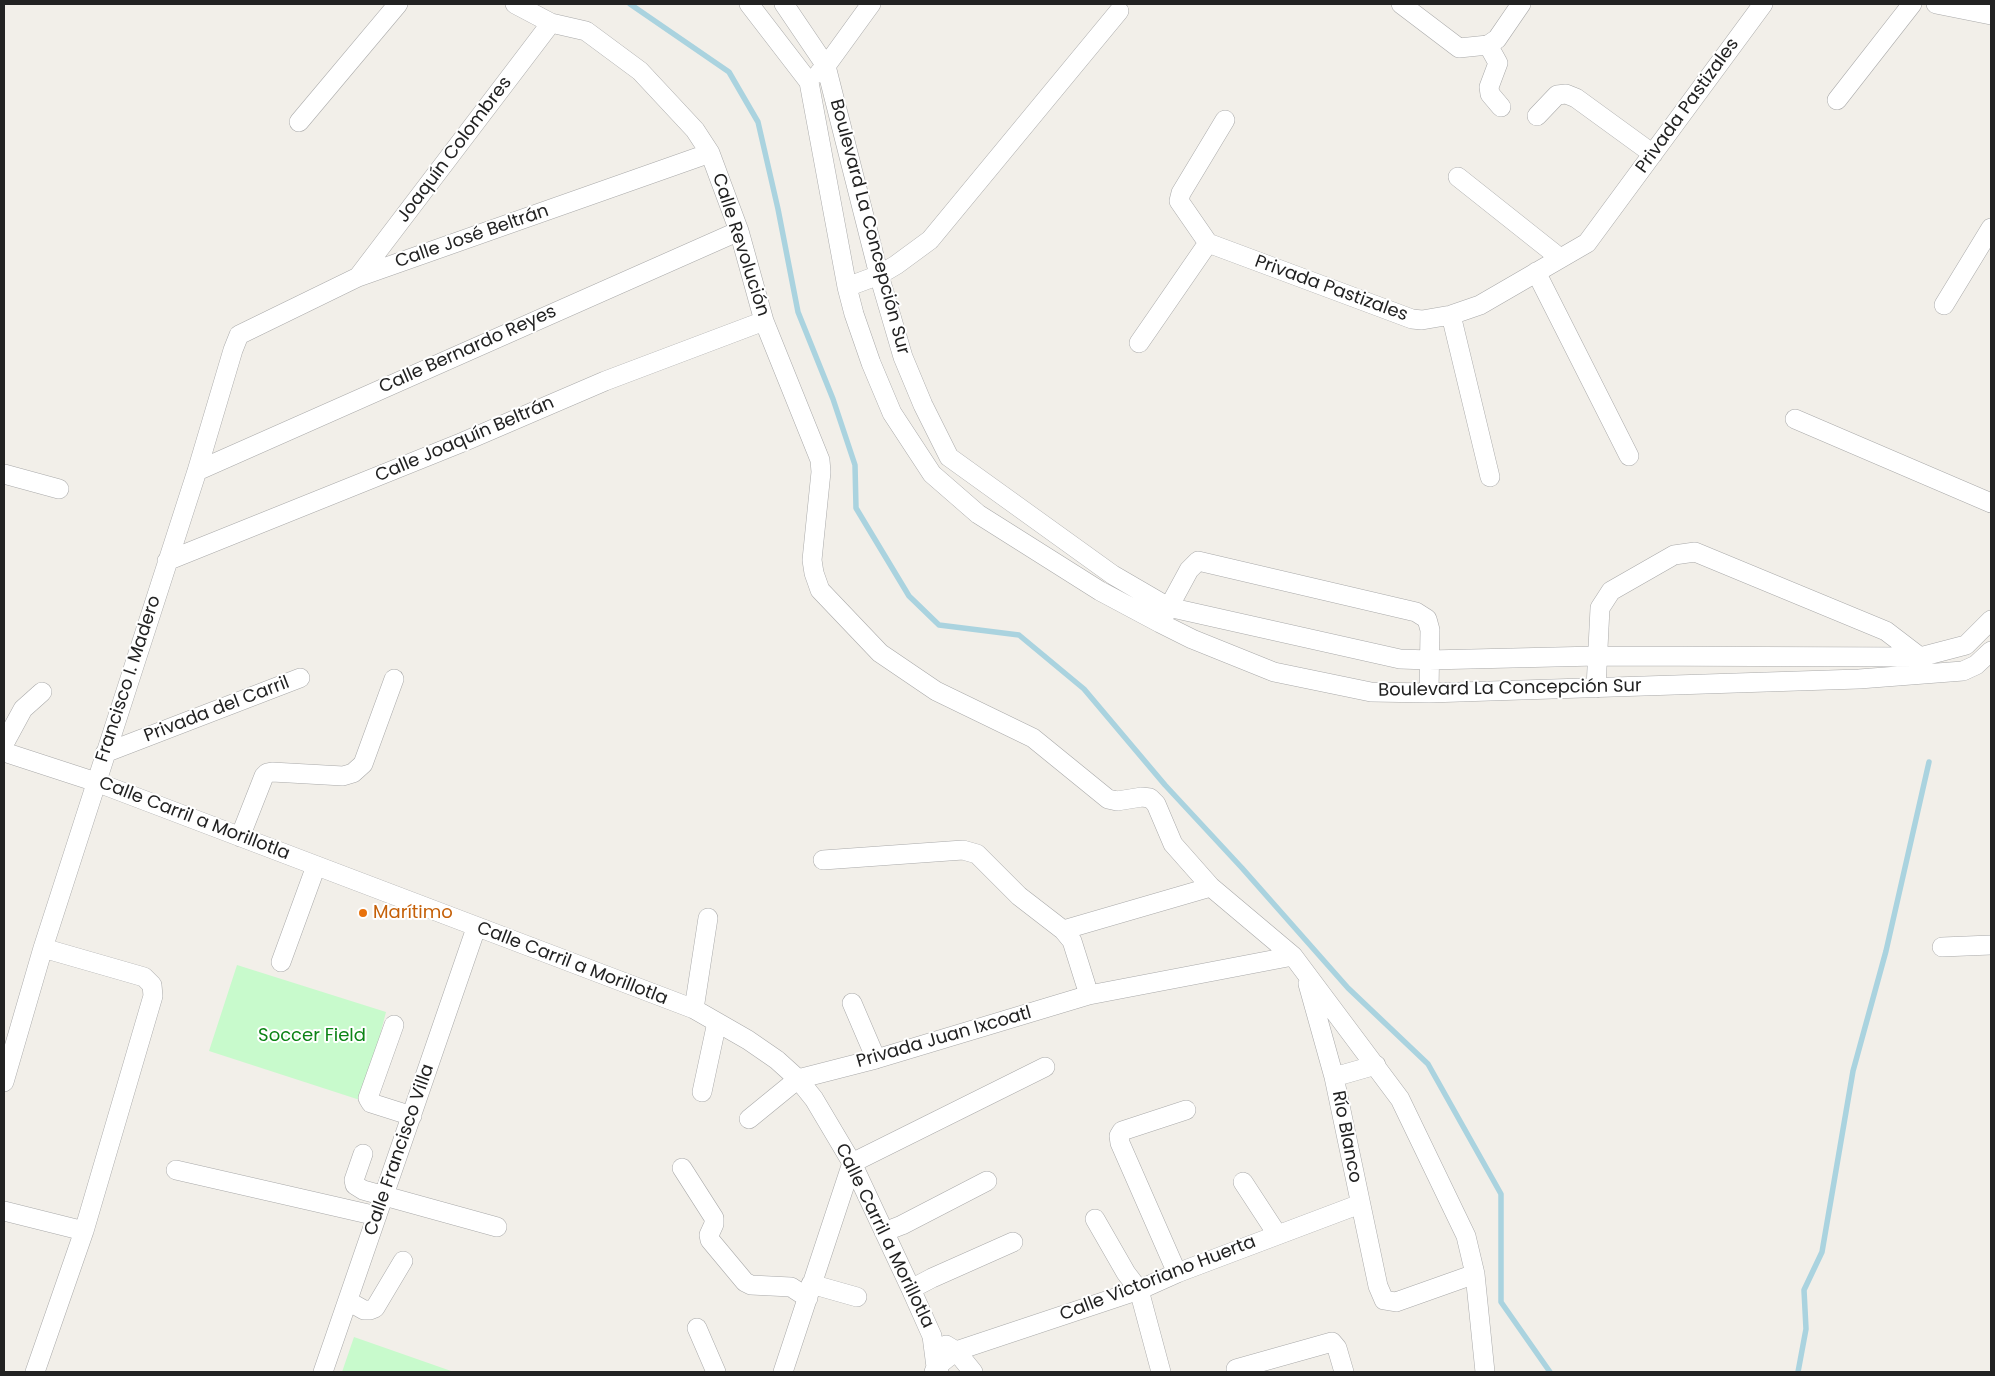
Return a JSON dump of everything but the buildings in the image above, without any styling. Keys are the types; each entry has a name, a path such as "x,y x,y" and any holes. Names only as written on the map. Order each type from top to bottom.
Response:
{"street":[{"path":"299,122 398,4"},
{"name":"Calle Revolución","path":"515,4 551,23 586,31 640,70 695,130 710,153 739,231 764,321 820,460 821,472 812,560 820,590 880,653 936,691 1033,738 1108,799 1117,801 1142,797 1150,798 1156,804 1173,844 1211,887"},
{"name":"Boulevard La Concepción Sur","path":"749,4 809,82 847,287 870,363 892,413 932,474 978,514 1100,590 1164,615 1400,659 1597,656 1920,657 1966,645"},
{"name":"Boulevard La Concepción Sur","path":"784,4 826,66 879,275 903,357 923,405 949,458 1113,575 1192,639 1274,672 1371,692 1429,694 1859,679 1963,671 1984,666 1991,651"},
{"path":"809,82 826,66 871,4"},
{"path":"1401,4 1459,48 1488,45 1496,39 1521,4"},
{"name":"Privada Pastizales","path":"1208,243 1412,319 1422,320 1451,315 1480,305 1587,243 1763,4"},
{"path":"1837,100 1912,4"},
{"path":"1936,4 1991,15"},
{"path":"847,287 879,275 930,240 1119,11"},
{"name":"Joaquín Colombres","path":"358,277 551,23"},
{"path":"1488,45 1498,63 1489,87 1490,94 1501,107"},
{"path":"1536,116 1557,95 1566,94 1576,98 1652,154"},
{"path":"1139,343 1208,243 1179,201 1181,193 1225,120"},
{"name":"Calle José Beltrán","path":"239,335 358,277 710,153"},
{"path":"1458,178 1560,258"},
{"path":"1944,305 1991,228"},
{"name":"Calle Bernardo Reyes","path":"197,471 739,231"},
{"path":"1536,272 1629,456"},
{"path":"1451,315 1490,477"},
{"name":"Calle Joaquín Beltrán","path":"167,561 463,442 605,381 764,321"},
{"name":"Francisco I. Madero","path":"4,1082 43,948 197,471 232,350 239,335"},
{"path":"1795,419 1991,503"},
{"path":"4,474 59,489"},
{"path":"1596,688 1600,608 1612,591 1674,555 1695,552 1886,631 1920,657"},
{"path":"1164,615 1189,570 1198,561 1416,612 1427,618 1430,630 1429,694"},
{"path":"1984,666 1966,645 1991,620"},
{"name":"Privada del Carril","path":"105,753 300,678"},
{"path":"240,837 264,776 267,773 343,776 353,773 362,764 394,679"},
{"path":"4,744 23,709 42,692"},
{"name":"Calle Carril a Morillotla","path":"4,752 96,782 476,928 694,1009 777,1060 798,1079 814,1099 852,1163 912,1289 932,1336 937,1370"},
{"path":"823,860 963,850 977,854 1019,896 1063,930 1072,941 1089,995"},
{"path":"281,962 316,866"},
{"path":"1063,930 1211,887 1293,956 1400,1099 1466,1236 1475,1274 1485,1372"},
{"path":"694,1009 708,918"},
{"name":"Calle Francisco Villa","path":"323,1372 476,928"},
{"path":"1942,947 1991,946"},
{"path":"35,1372 84,1231 153,996 152,985 144,977 43,948"},
{"name":"Privada Juan Ixcoatl","path":"798,1079 1089,995 1293,956"},
{"name":"Río Blanco","path":"1306,974 1334,1077 1378,1286 1384,1300 1396,1302 1475,1274"},
{"path":"852,1003 876,1058"},
{"path":"702,1092 717,1022"},
{"path":"394,1025 368,1098 371,1103 412,1116"},
{"path":"1334,1077 1376,1065"},
{"path":"783,1372 852,1163 1045,1067"},
{"path":"749,1119 798,1079"},
{"path":"1177,1273 1119,1136 1122,1131 1186,1110"},
{"path":"363,1154 354,1180 355,1185 363,1190 497,1227"},
{"path":"682,1168 714,1218 714,1224 709,1235 710,1240 746,1282 751,1285 791,1287 857,1298"},
{"path":"176,1170 377,1216"},
{"path":"884,1232 902,1225 987,1181"},
{"path":"1243,1182 1277,1234"},
{"name":"Calle Victoriano Huerta","path":"956,1351 1139,1290 1277,1234 1360,1204"},
{"path":"4,1211 84,1231"},
{"path":"1095,1219 1126,1273 1139,1290 1161,1372"},
{"path":"912,1289 932,1278 1013,1242"},
{"path":"348,1301 364,1310 375,1308 403,1261"},
{"path":"697,1328 716,1372"},
{"name":"Calle Carril a Morillotla","path":"932,1336 956,1351 973,1372"},
{"path":"1236,1369 1332,1342 1337,1348 1344,1372"},
{"path":"937,1370 956,1351"}],"green space":[{"name":"Soccer Field","path":"237,965 386,1012 363,1101 209,1051"},
{"path":"354,1337 454,1372 342,1372"}],"waterway":[{"path":"630,4 729,72 758,122 778,209 798,312 833,399 855,465 856,508 909,596 939,625 1019,635 1084,689 1165,785 1242,868 1348,988 1428,1064 1501,1194 1501,1302 1550,1372"},
{"path":"1798,1372 1806,1329 1804,1290 1822,1252 1853,1071 1886,951 1929,762"}],"place":[{"name":"Marítimo","path":"363,913"}]}
